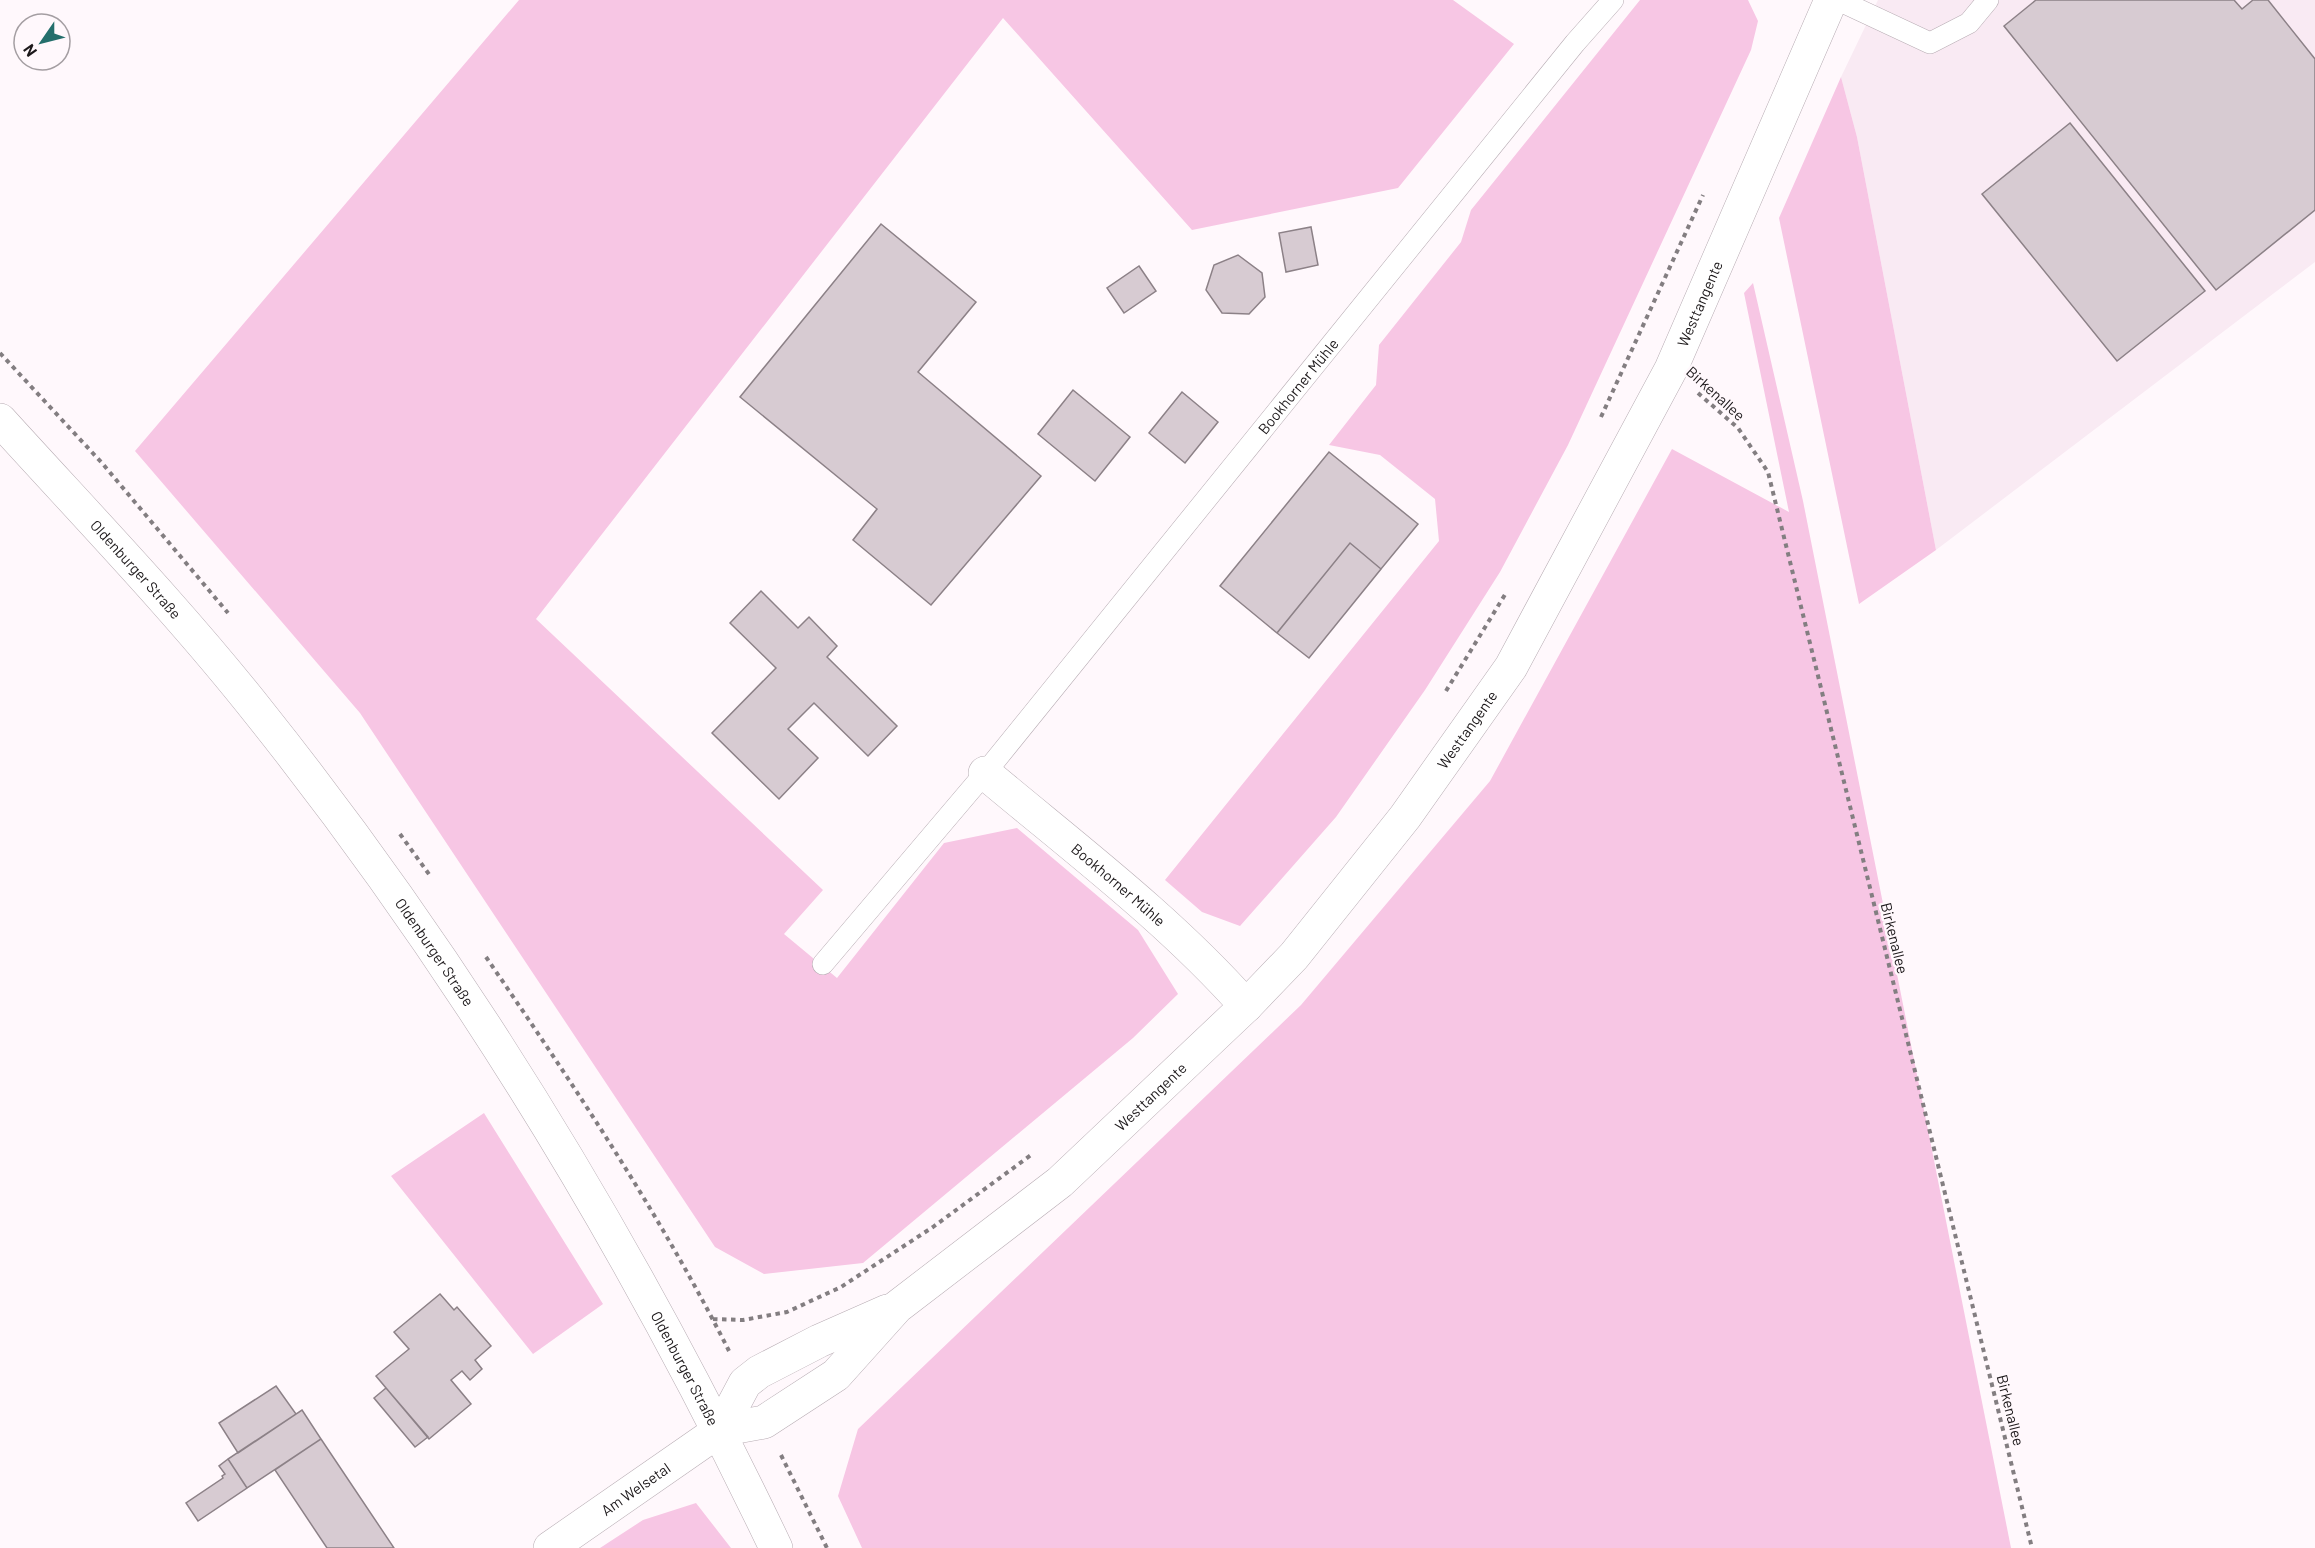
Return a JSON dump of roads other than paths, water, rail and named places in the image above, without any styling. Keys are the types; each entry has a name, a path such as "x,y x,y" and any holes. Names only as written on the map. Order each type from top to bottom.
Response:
{"street":[{"name":"Westtangente","path":"720,1430 764,1422 836,1375 897,1307 1060,1182 1246,1006 1293,956 1405,817 1511,667 1671,369 1831,0"},
{"name":"Oldenburger Straße","path":"0,420 189,629 261,714 361,846 442,960 512,1069 633,1269 720,1430 776,1548"},
{"name":"Bookhorner Mühle","path":"985,773 1132,897 1222,980 1246,1006"},
{"name":"Westtangente","path":"720,1430 745,1383 759,1372 819,1341 897,1307"},
{"name":"Am Welsetal","path":"550,1548 720,1430"}],"lane":[{"name":"Bookhorner Mühle","path":"823,964 985,773 1575,43 1613,0"},
{"path":"1838,0 1930,43 1969,23 1988,0"}]}
